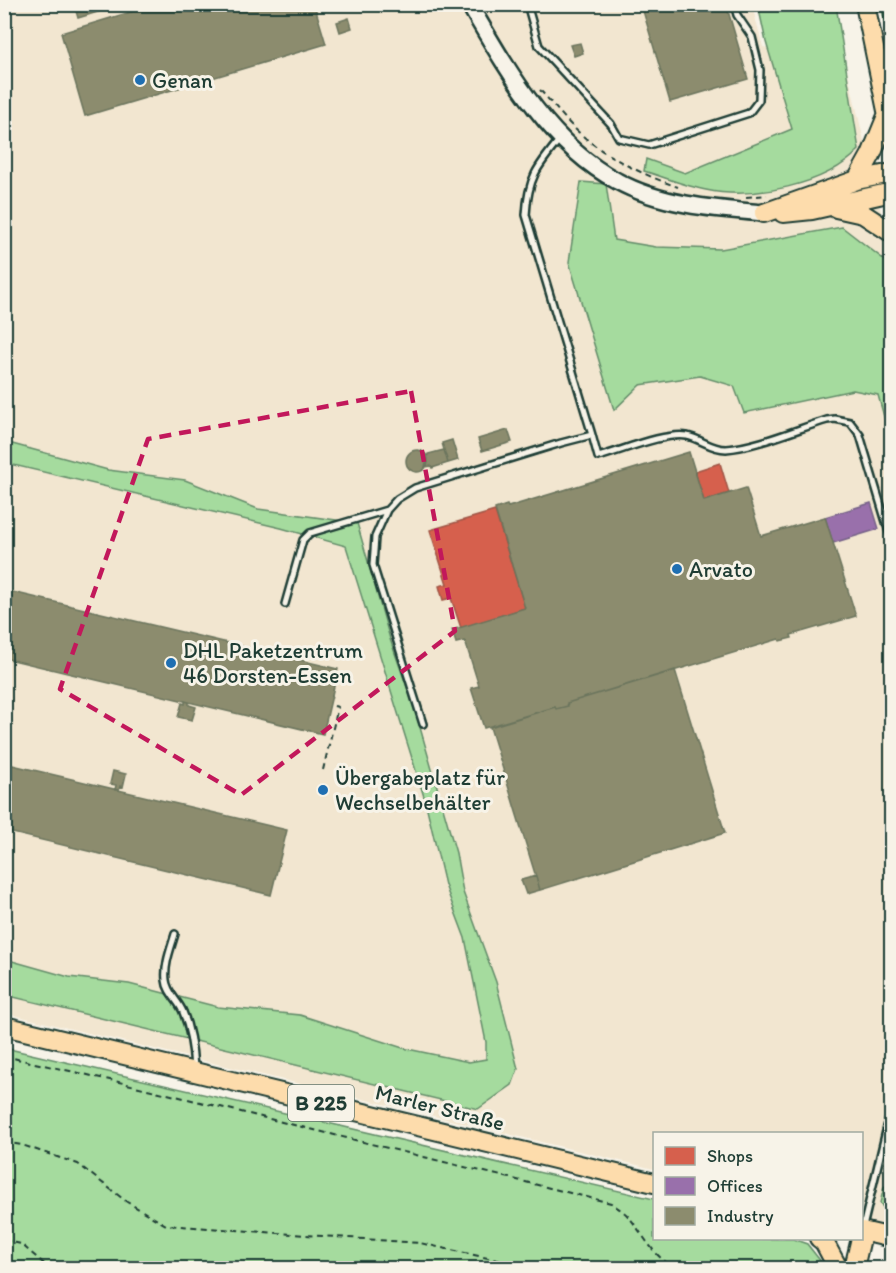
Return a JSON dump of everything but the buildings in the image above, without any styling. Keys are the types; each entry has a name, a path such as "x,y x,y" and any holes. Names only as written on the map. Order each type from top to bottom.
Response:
{"main road":[{"path":"865,4 883,93 890,115 891,135"},
{"path":"857,180 872,155 890,115"},
{"path":"764,213 857,180 891,172"},
{"path":"764,213 787,213 828,207 891,192"},
{"path":"828,207 863,214 891,233"},
{"name":"Marler Straße","path":"4,1026 653,1183"},
{"path":"863,1234 891,1238"},
{"path":"821,1240 824,1242 838,1269"},
{"path":"854,1269 860,1240"}],"street":[{"path":"469,4 526,94 561,138 601,172 640,191 705,207 764,213"}],"lane":[{"path":"527,4 539,46 611,124 619,138 649,145 749,113 759,100 760,70 752,37 737,15 734,4"},
{"path":"561,138 543,160 531,181 526,215 598,457 673,435 698,439 710,446 723,449 743,446 827,420 850,422 860,435 891,542"},
{"path":"423,724 374,565 375,537 387,510 397,498 415,488 591,435"},
{"path":"285,604 303,540 310,533 387,510"},
{"path":"175,934 167,963 166,980 176,1004 182,1010 193,1051 194,1072"},
{"path":"863,1225 891,1106"}],"path":[{"path":"323,770 338,707 330,705"},
{"path":"4,1056 611,1203 626,1215 648,1245 666,1264 676,1269"},
{"path":"4,1142 22,1145 78,1164 127,1202 166,1226 420,1243 533,1269"},
{"path":"4,1240 21,1244 49,1269"}],"highlighted area":[{"path":"411,391 455,631 241,795 60,689 148,439"}],"shaded area":[{"path":"5,5 752,5 763,47 845,61 892,258 891,1231 863,1224 863,1132 653,1132 653,1169 5,1013"}],"green space":[{"path":"758,5 836,5 859,150 845,162 808,181 766,191 725,193 706,190 644,171 646,159 685,173 792,129 766,42"},
{"path":"881,5 891,5 891,51"},
{"path":"581,182 606,184 614,240 656,247 721,249 842,227 891,265 891,442 878,395 853,390 744,413 734,386 700,376 640,385 614,410 569,262"},
{"path":"5,442 108,470 185,480 258,509 357,523 390,639 415,710 456,853 463,892 496,982 518,1069 512,1085 478,1109 5,995 5,959 69,977 129,984 218,1007 300,1015 403,1048 469,1062 486,1059 486,1042 465,938 445,885 425,800 346,546 281,528 5,463"},
{"path":"5,1048 653,1199 653,1240 796,1240 807,1244 826,1268 5,1268"},
{"path":"891,1182 891,1215 880,1203 884,1187"}],"place":[{"name":"Genan","path":"140,80"},
{"name":"Arvato","path":"677,569"},
{"name":"DHL Paketzentrum 46 Dorsten-Essen","path":"171,663"},
{"name":"Übergabeplatz für Wechselbehälter","path":"323,790"}]}
